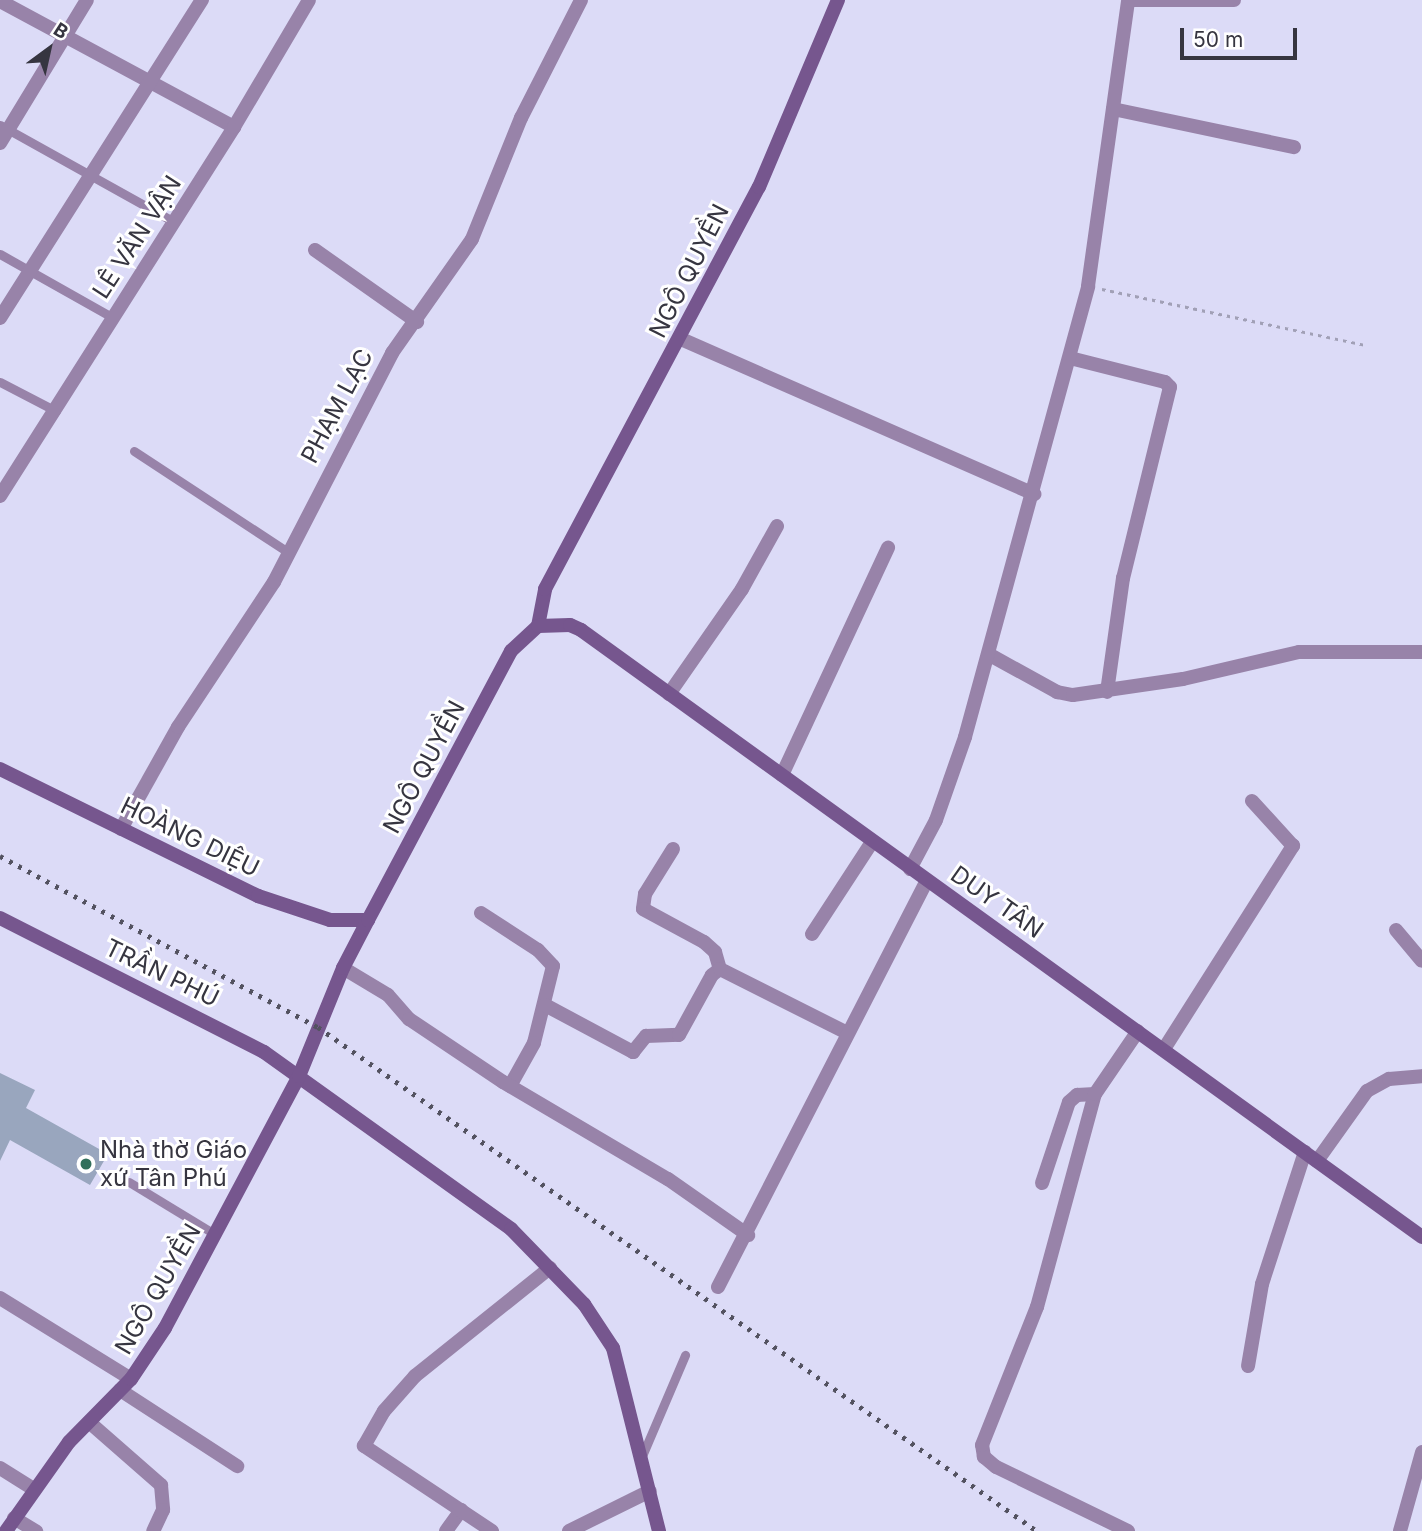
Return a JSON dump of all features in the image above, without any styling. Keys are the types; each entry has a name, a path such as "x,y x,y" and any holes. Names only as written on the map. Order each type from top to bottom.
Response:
{"street":[{"path":"0,143 4,127 65,38 87,0"},
{"path":"0,318 202,0"},
{"name":"LÊ VĂN VẬN","path":"0,496 234,127 309,0"},
{"name":"PHẠM LẠC","path":"121,829 178,727 263,601 392,353 417,322 472,239 521,118 581,0"},
{"name":"NGÔ QUYỀN","path":"6,1531 34,1489 89,1422 131,1379 165,1328 216,1235 299,1076 343,968 368,920 511,651 538,626 545,589 681,339 759,187 838,0"},
{"path":"910,869 950,784 990,655 1070,358 1088,286 1130,0 1234,0"},
{"path":"0,1 234,127"},
{"path":"1113,109 1294,147"},
{"path":"315,250 417,322"},
{"path":"681,339 1034,494"},
{"path":"1070,358 1165,382 1170,387 1123,578 1107,692"},
{"path":"669,694 742,589 777,526"},
{"path":"782,775 888,548"},
{"name":"DUY TÂN","path":"538,626 570,625 581,630 1422,1237"},
{"path":"990,655 1057,692 1107,692 1299,652 1422,652"},
{"name":"HOÀNG DIỆU","path":"0,769 300,912 330,920 368,920"},
{"path":"1164,1049 1293,845 1251,800"},
{"path":"812,934 872,842"},
{"path":"673,849 645,894 643,909 704,942 715,952 720,969 847,1033"},
{"path":"718,1287 748,1235 847,1033 927,881"},
{"path":"481,913 538,950 553,966 534,1043 510,1086"},
{"name":"TRẦN PHÚ","path":"0,918 219,1026 299,1076 481,1205 550,1268 584,1304 612,1348 659,1531"},
{"path":"1396,930 1422,961"},
{"path":"343,968 388,995 409,1019 510,1086 668,1179 748,1235"},
{"path":"545,1005 633,1052 646,1035 679,1035 712,975 720,969"},
{"path":"1128,1531 996,1467 981,1451 992,1411 1037,1307 1095,1094 1138,1031"},
{"path":"1248,1366 1262,1284 1311,1156 1367,1091 1389,1079 1422,1076"},
{"path":"1042,1184 1069,1102 1077,1095 1095,1094"},
{"path":"492,1531 372,1455 363,1446 367,1435 415,1376 550,1268"},
{"path":"0,1298 131,1379"},
{"path":"120,1390 237,1466"},
{"path":"89,1422 161,1485 163,1510 153,1531"},
{"path":"1400,1531 1422,1452"},
{"path":"0,1468 34,1489"},
{"path":"569,1531 650,1491"},
{"path":"446,1531 461,1510"},
{"path":"14,1518 36,1531"}],"lane":[{"path":"4,127 174,222"},
{"path":"0,254 112,317"},
{"path":"0,382 56,411"},
{"path":"134,451 288,552"},
{"path":"129,1182 216,1235"},
{"path":"641,1458 685,1355"}],"path":[{"path":"1088,286 1366,345"}],"building":[{"path":"0,1073 35,1090 26,1108 108,1154 90,1185 10,1140 0,1161"}],"railway":[{"path":"0,856 318,1027 1037,1531"}],"place":[{"name":"Nhà thờ Giáo xứ Tân Phú","path":"86,1164"}]}
